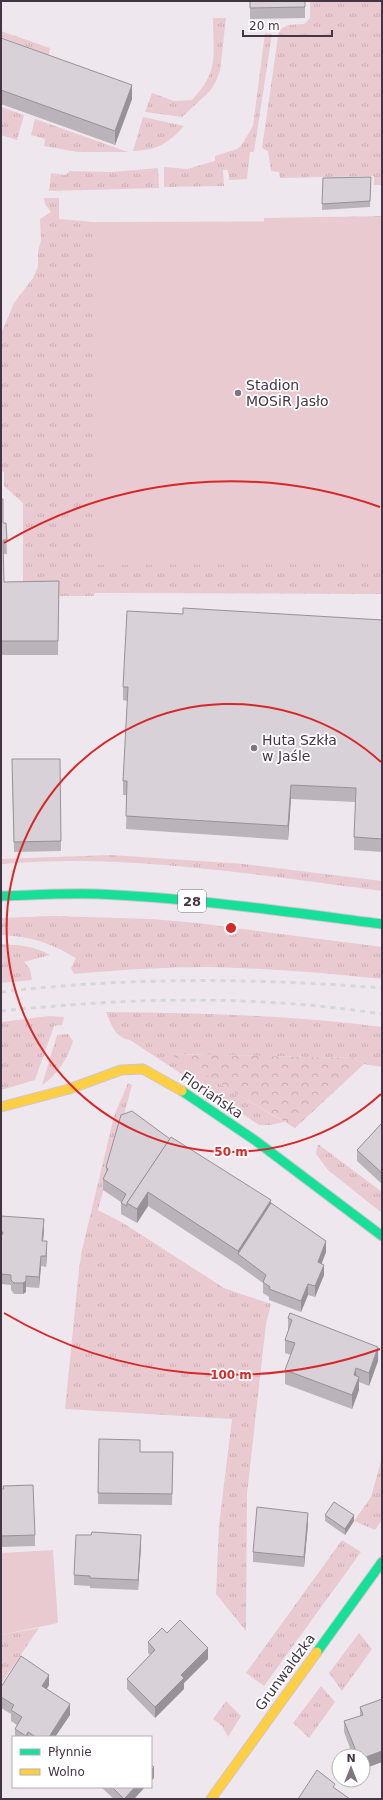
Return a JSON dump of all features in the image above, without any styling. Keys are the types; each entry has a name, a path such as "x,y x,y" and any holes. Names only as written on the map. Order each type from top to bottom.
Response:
{"street":[{"name":"28","path":"1,896 96,893 177,899 382,924"},
{"name":"Floriańska","path":"1,1107 69,1089 121,1070 143,1069 175,1087 256,1141 382,1236"},
{"name":"Grunwaldzka","path":"211,1799 382,1562"}],"green space":[{"path":"310,1 382,1 382,185 374,185 374,176 280,178 279,172 271,171 268,151 262,148 279,30 288,25 304,24 310,18"},
{"path":"213,18 226,18 220,71 210,91 182,117 145,112 152,93 174,101 192,100 201,89 211,71 213,62"},
{"path":"1,31 50,48 49,55 1,37"},
{"path":"265,33 272,34 254,152 250,152 247,179 229,180 228,170 223,170 224,186 164,187 164,167 187,169 215,161 215,156 237,149 241,146 253,126"},
{"path":"1,107 24,115 17,140 1,135"},
{"path":"143,117 184,126 162,145 149,149 133,151"},
{"path":"35,119 128,152 78,152 44,146 45,139 31,135"},
{"path":"158,168 159,188 49,191 51,173 65,175 70,171 112,172"},
{"path":"44,198 59,198 59,219 93,222 94,564 382,564 382,594 95,593 94,596 23,596 23,503 4,486 4,473 1,469 1,334 14,303 33,278 38,267 38,251 41,240 40,219 51,212 45,204"},
{"path":"382,216 382,221 264,222 264,218"},
{"name":"Stadion MOSiR Jasło","path":"382,221 382,564 93,565 93,222"},
{"path":"111,855 244,864 382,881 382,891 192,867 144,863 49,861 1,864 1,859"},
{"path":"53,916 152,919 197,923 382,947 382,979 252,968 208,967 141,969 74,974 71,968 76,958 66,952 40,941 22,937 1,935 1,918"},
{"path":"1,944 32,948 50,955 24,962 30,969 32,980 1,983"},
{"path":"106,1012 278,1017 382,1027 382,1067 364,1064 354,1058 171,1054 284,1122 270,1125 259,1125 130,1040 125,1039 114,1030"},
{"path":"49,1016 64,1017 62,1025 54,1026 35,1080 1,1090 1,1022"},
{"path":"68,1034 73,1041 68,1053 57,1071 42,1085 57,1035"},
{"path":"170,1054 354,1058 364,1064 295,1128"},
{"path":"128,1083 132,1085 98,1210 123,1223 224,1288 271,1304 266,1324 247,1494 246,1631 216,1594 219,1525 232,1419 65,1409 82,1250 114,1116"},
{"path":"318,1144 382,1192 382,1213 328,1170 316,1154"},
{"path":"382,1458 382,1520 375,1530 354,1521 371,1497"},
{"path":"342,1540 361,1552 264,1686 246,1673"},
{"path":"53,1550 58,1623 1,1635 1,1553"},
{"path":"39,1628 1,1684 1,1635"},
{"path":"359,1633 372,1649 342,1691 329,1673"},
{"path":"321,1686 335,1702 309,1738 293,1723"},
{"path":"226,1701 241,1716 228,1737 222,1726 213,1719"}],"building":[{"path":"250,1 305,1 305,7 250,8"},
{"path":"1,38 132,85 115,131 1,90"},
{"path":"371,177 370,201 322,204 323,178"},
{"path":"1,499 3,499 3,523 6,523 7,540 3,540 4,582 59,581 58,641 1,641"},
{"name":"Huta Szkła w Jaśle","path":"183,608 382,620 382,839 354,837 356,788 291,785 288,826 126,816 127,781 123,781 128,687 123,687 127,611 183,614"},
{"path":"12,759 60,759 61,841 14,842"},
{"path":"132,1111 170,1139 127,1203 127,1206 121,1203 126,1194 103,1179 108,1169 106,1167 121,1115"},
{"path":"382,1123 382,1173 357,1150"},
{"path":"171,1137 271,1200 238,1251 148,1192 137,1209 127,1203"},
{"path":"271,1203 326,1241 318,1262 324,1265 315,1286 308,1284 301,1301 269,1289 270,1287 263,1282 266,1275 238,1254"},
{"path":"1,1216 44,1219 42,1241 47,1241 46,1256 41,1256 39,1277 26,1276 26,1281 23,1283 14,1283 11,1280 11,1275 1,1274 1,1235 3,1232 1,1232"},
{"path":"290,1313 378,1347 369,1373 356,1368 354,1375 359,1377 352,1395 285,1370 295,1343 285,1340 292,1320 288,1318"},
{"path":"99,1439 140,1440 140,1452 173,1452 172,1494 98,1493"},
{"path":"33,1485 35,1535 1,1536 1,1489 4,1489 3,1486"},
{"path":"334,1502 354,1515 345,1529 325,1515"},
{"path":"257,1507 308,1513 304,1557 253,1552"},
{"path":"92,1532 141,1535 138,1580 90,1578 90,1576 74,1575 76,1535 91,1535"},
{"path":"180,1620 208,1648 181,1675 184,1678 155,1707 127,1679 155,1650 148,1642 162,1628 167,1633"},
{"path":"21,1656 49,1675 42,1686 70,1704 50,1736 34,1736 28,1732 26,1736 15,1729 22,1717 11,1710 14,1705 1,1697 1,1687"},
{"path":"382,1699 382,1751 371,1755 371,1748 355,1748 344,1721 363,1715 360,1707"},
{"path":"317,1770 331,1781 331,1788 334,1788 350,1799 298,1799"},
{"path":"113,1788 134,1788 124,1799"}],"railway":[{"path":"1,992 96,984 192,981 287,982 382,988"},
{"path":"1,1011 120,1002 195,1000 270,1002 382,1014"}],"traffic: fast":[{"path":"1,896 74,894 134,896 240,906 382,924"},
{"path":"182,1091 256,1141 382,1236"},
{"path":"317,1652 382,1562"}],"traffic: slow":[{"path":"1,1107 69,1089 121,1070 143,1069 182,1091"},
{"path":"211,1799 317,1652"}],"place":[{"name":"Stadion MOSiR Jasło","path":"238,393"},
{"name":"Huta Szkła w Jaśle","path":"254,748"}]}
